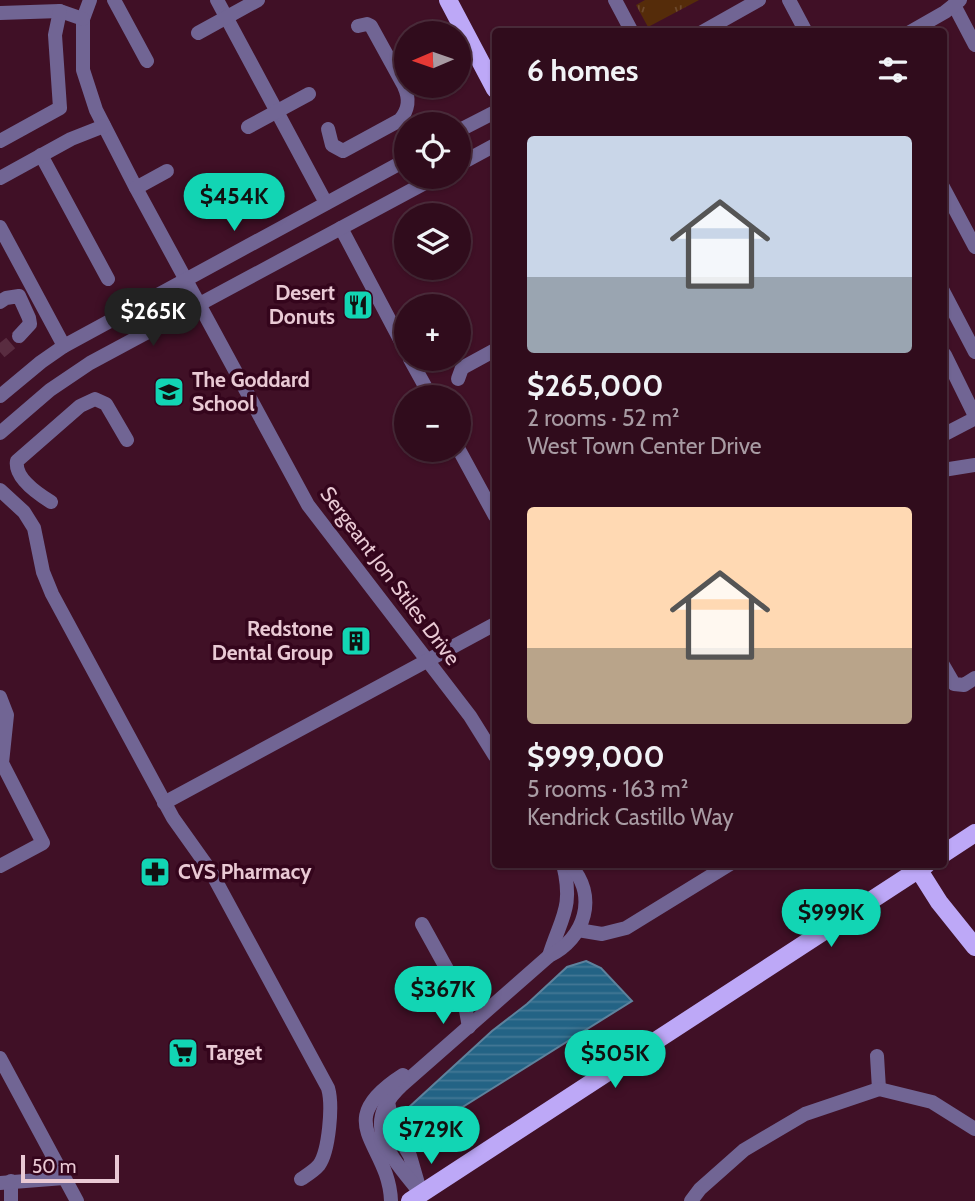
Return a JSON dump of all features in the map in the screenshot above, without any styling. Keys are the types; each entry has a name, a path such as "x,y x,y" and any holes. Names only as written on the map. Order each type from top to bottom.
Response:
{"main road":[{"path":"448,0 492,83"},
{"path":"947,851 975,833"},
{"path":"418,1199 918,868"},
{"path":"921,868 939,902 975,947"}],"street":[{"name":"Sergeant Jon Stiles Drive","path":"90,0 83,19 83,70 87,88 136,188 310,509 470,716 492,751"},
{"path":"114,0 147,61"},
{"path":"217,0 326,203"},
{"path":"198,33 258,0"},
{"path":"615,0 630,28"},
{"path":"709,28 759,0"},
{"path":"789,0 804,28"},
{"path":"916,28 957,3 975,45"},
{"path":"0,13 60,11 83,19"},
{"path":"0,141 60,108 55,35 60,11"},
{"path":"328,129 332,145 343,150 400,120 406,114 408,95 404,86 371,26 358,26"},
{"path":"248,127 309,94"},
{"path":"471,124 492,114"},
{"path":"0,178 71,139 104,127"},
{"path":"471,158 492,147"},
{"path":"41,155 108,279"},
{"path":"0,396 64,346 394,166"},
{"path":"136,188 167,171"},
{"path":"0,433 80,369 414,189"},
{"path":"947,194 975,247"},
{"path":"0,227 64,346"},
{"path":"341,228 394,328"},
{"path":"0,302 19,296 30,324 19,336"},
{"path":"947,299 972,346 947,354"},
{"path":"458,379 462,368 492,353"},
{"path":"947,361 974,414 972,420 947,433"},
{"path":"51,502 35,491 18,472 17,461 80,406 95,399 104,402 127,440"},
{"path":"466,462 492,510"},
{"path":"947,469 975,465"},
{"path":"0,490 24,512 34,528 41,565 50,590 164,803 210,870 328,1088 330,1106 324,1154 315,1169 301,1179"},
{"path":"164,803 492,626"},
{"path":"947,672 954,684 964,685 975,678"},
{"path":"0,697 7,715 2,763 43,843 0,866"},
{"path":"549,956 562,924 566,905 567,886 564,868"},
{"path":"418,1199 382,1135 381,1113 388,1101 440,1052 549,956 568,945 578,930 585,909 585,892 580,877 572,868"},
{"path":"578,930 602,934 631,926 724,868"},
{"path":"422,925 466,1003 469,1027"},
{"path":"391,1201 388,1180 366,1130 367,1113 371,1101 381,1090 440,1052"},
{"path":"877,1056 878,1089"},
{"path":"0,1058 77,1201"},
{"path":"691,1201 700,1189 744,1150 805,1114 878,1089 932,1102 975,1129"},
{"path":"11,1201 6,1182 64,1178"}],"green space":[{"path":"645,0 699,0 648,27 636,5"}],"water":[{"path":"586,961 601,968 632,1001 429,1128 413,1127 407,1120 406,1110 567,967"}],"tunnel":[{"path":"0,352 19,336"}],"place":[{"name":"Desert Donuts","path":"358,305"},
{"name":"The Goddard School","path":"169,392"},
{"name":"Redstone Dental Group","path":"356,641"},
{"name":"CVS Pharmacy","path":"155,872"},
{"name":"Target","path":"183,1053"}]}
